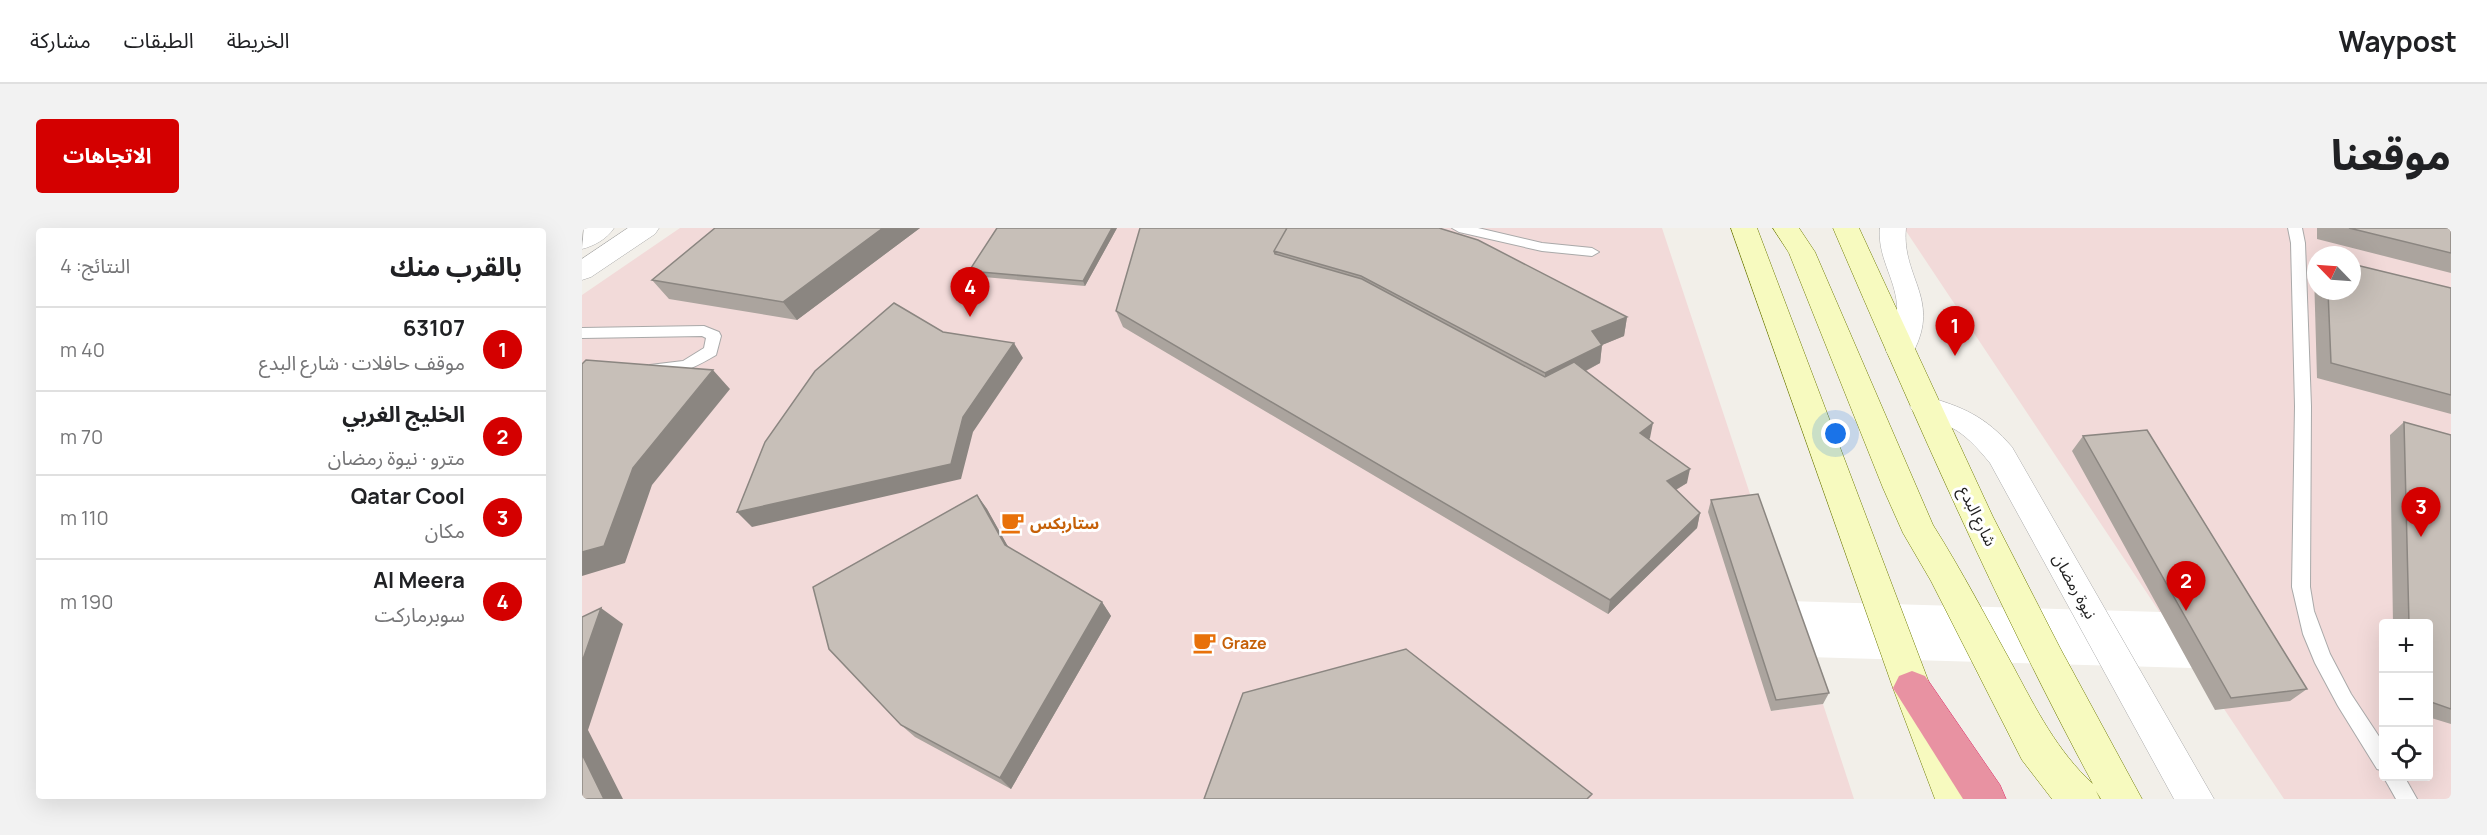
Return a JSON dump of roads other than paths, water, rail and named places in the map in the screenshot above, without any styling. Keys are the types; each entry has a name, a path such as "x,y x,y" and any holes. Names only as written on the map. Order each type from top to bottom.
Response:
{"highway":[{"path":"1912,688 1986,799"}],"main road":[{"path":"1744,228 1912,688 1955,799"},
{"path":"1786,228 1802,252 1899,488 1920,532 2036,747 2059,779 2080,799"},
{"name":"شارع البدع","path":"1845,228 1925,407 2072,710 2122,799"}],"street":[{"path":"582,240 601,228"},
{"path":"582,271 646,228"},
{"path":"1893,228 1894,250 1910,306 1900,351"},
{"name":"نيوة رمضان","path":"1925,407 1953,414 1973,425 1985,434 2001,455 2195,799"}],"lane":[{"path":"1459,228 1542,248 1592,252"},
{"path":"2295,228 2298,243 2303,406 2301,587 2304,610 2324,665 2379,754"},
{"path":"582,333 704,331 714,336 711,351 686,366 644,370"},
{"path":"2396,781 2407,799"}],"place":[{"name":"Al Meera","path":"970,317"},
{"name":"63107","path":"1955,356"},
{"name":"ستاربكس","path":"1012,523"},
{"name":"Qatar Cool","path":"2421,537"},
{"name":"الخليج الغربي","path":"2186,611"},
{"name":"Graze","path":"1204,643"}]}
